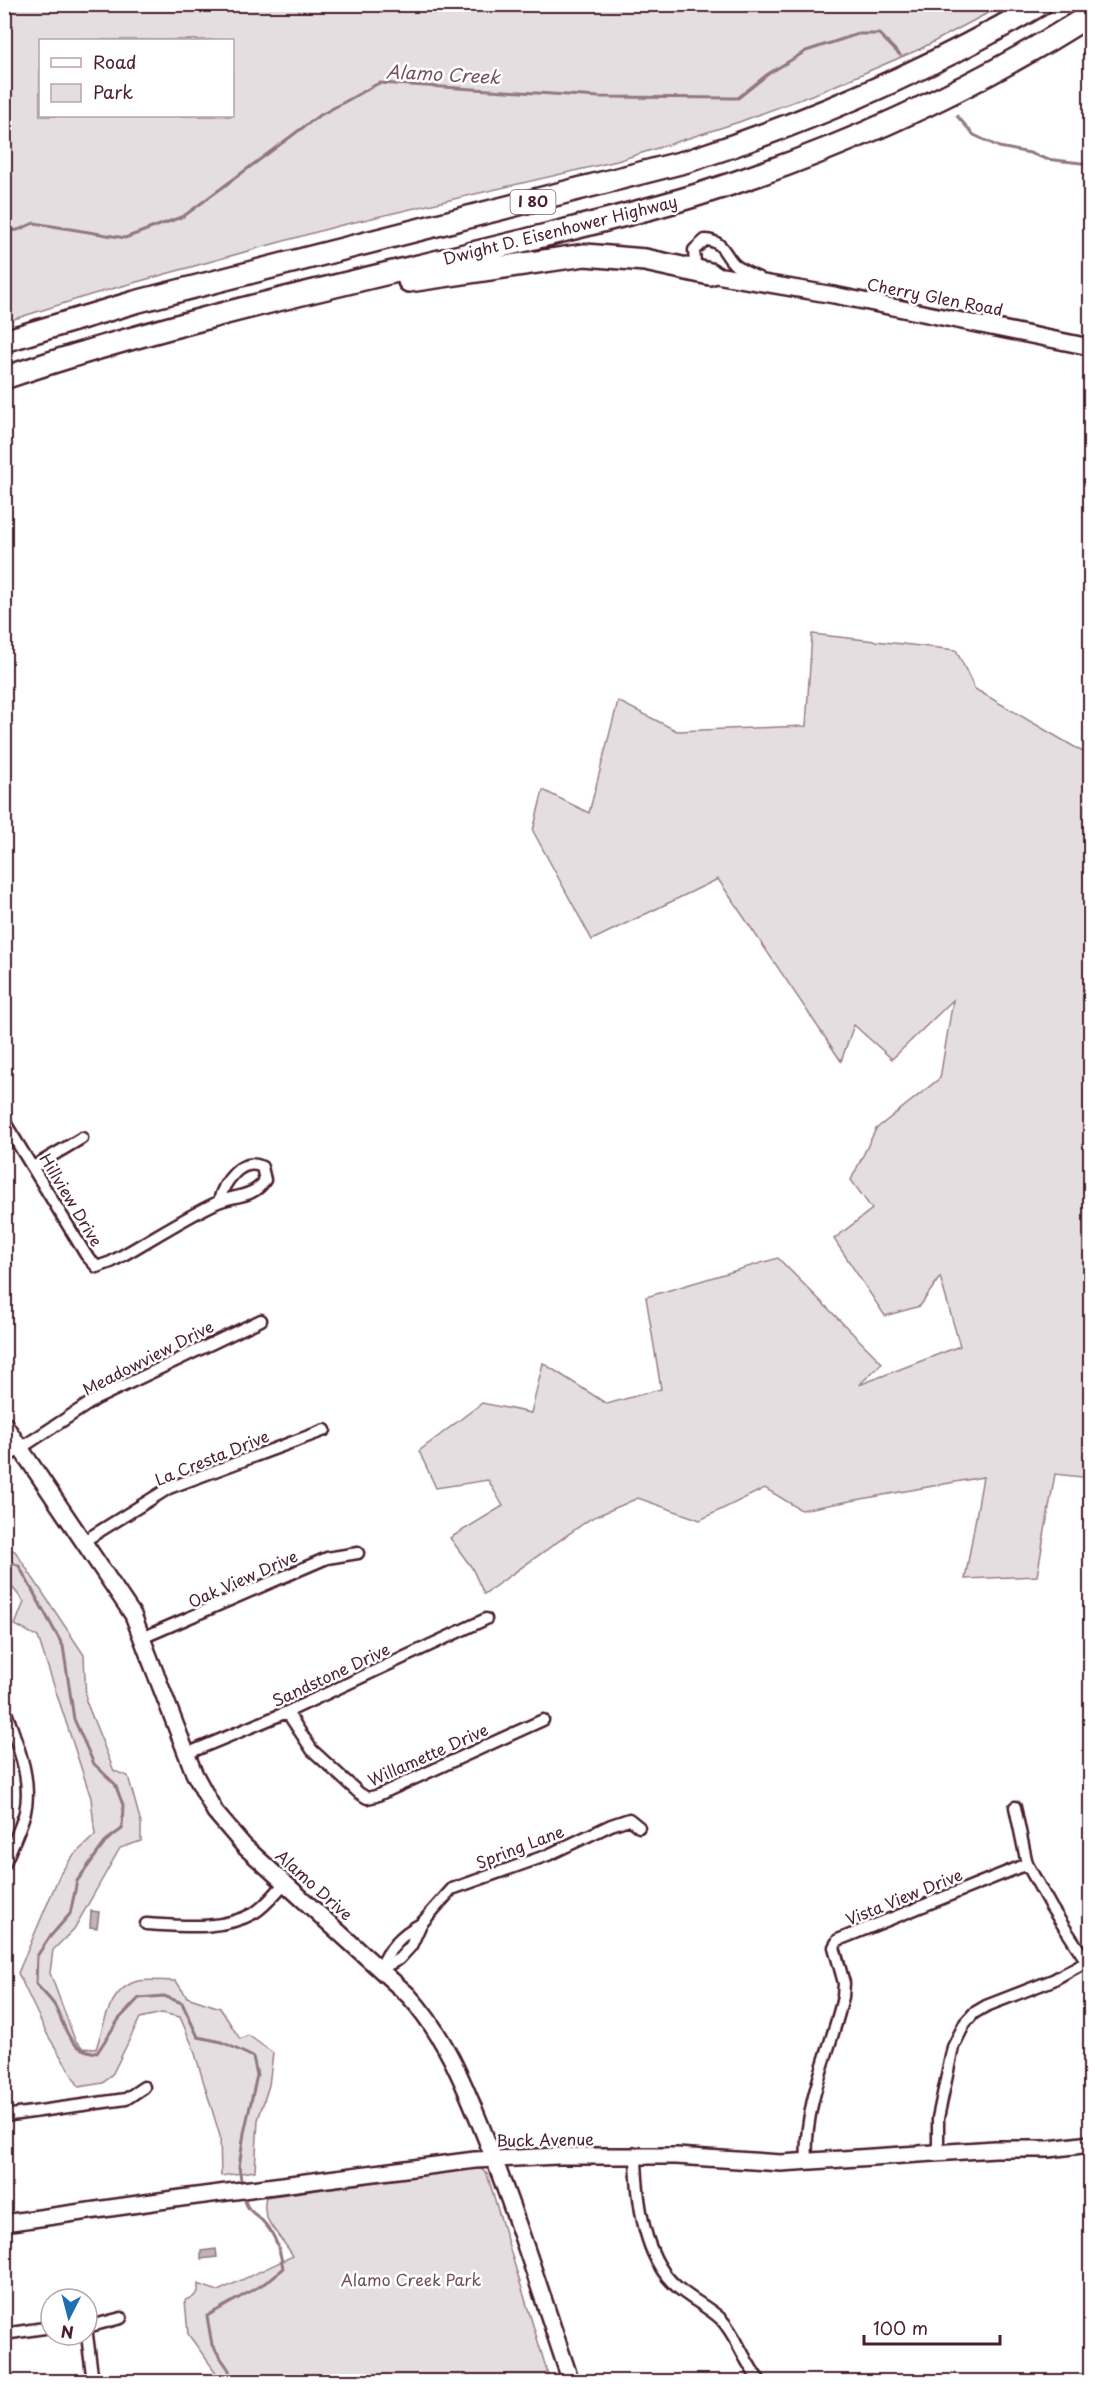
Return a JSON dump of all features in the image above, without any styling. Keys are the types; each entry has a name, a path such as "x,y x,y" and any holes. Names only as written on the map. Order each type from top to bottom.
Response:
{"highway":[{"name":"Dwight D. Eisenhower Highway","path":"4,341 135,302 688,161 751,141 862,96 967,46 1041,4"},
{"name":"Dwight D. Eisenhower Highway","path":"4,378 146,334 641,211 763,173 888,123 940,99 1036,48 1090,15"},
{"path":"351,283 418,280 585,255 645,260 710,273"}],"street":[{"name":"Cherry Glen Road","path":"773,283 748,273 733,263 720,244 714,240 705,240 698,244 693,256 695,263 710,273 773,283 1090,346"},
{"name":"Hillview Drive","path":"4,1122 86,1255 97,1267 111,1262 219,1201"},
{"path":"33,1167 82,1138"},
{"name":"Meadowview Drive","path":"4,1459 96,1399 261,1320"},
{"name":"Alamo Drive","path":"4,1424 133,1615 186,1754 204,1795 225,1826 408,1995 434,2026 456,2066 494,2159 571,2382"},
{"name":"La Cresta Drive","path":"84,1541 169,1488 325,1430"},
{"name":"Oak View Drive","path":"142,1638 327,1558 358,1553"},
{"name":"Sandstone Drive","path":"186,1754 287,1712 486,1619"},
{"path":"4,1706 9,1734 24,1768 26,1799 21,1823 4,1865"},
{"name":"Willamette Drive","path":"287,1712 312,1750 367,1798 376,1796 543,1720"},
{"path":"938,2153 938,2118 953,2047 965,2023 974,2013 986,2006 1089,1964 1051,1907 1027,1864 1015,1807"},
{"name":"Spring Lane","path":"380,1969 399,1959 411,1946 421,1924 452,1889 548,1855 628,1819 639,1827"},
{"name":"Vista View Drive","path":"807,2161 808,2130 813,2100 843,1997 842,1972 834,1947 838,1940 1027,1864"},
{"path":"146,1924 212,1926 238,1920 255,1912 285,1883"},
{"path":"4,2116 126,2099 144,2087"},
{"name":"Buck Avenue","path":"4,2223 259,2187 494,2159 707,2157 781,2163 994,2149 1049,2149 1090,2144"},
{"path":"636,2157 646,2232 654,2258 677,2288 708,2308 721,2320 761,2382"},
{"path":"99,2324 121,2318"},
{"path":"4,2334 39,2329"},
{"path":"89,2347 93,2382"}],"green space":[{"path":"5,4 1003,5 920,49 820,92 739,122 617,161 338,226 90,295 5,322"},
{"path":"812,634 956,650 975,689 1090,756 1090,1478 1055,1474 1037,1576 965,1579 983,1477 801,1510 765,1488 700,1520 638,1498 590,1519 484,1594 472,1568 450,1538 503,1506 488,1480 436,1488 419,1451 482,1403 531,1413 543,1363 607,1404 661,1389 646,1297 778,1258 882,1363 859,1385 960,1346 940,1277 920,1306 885,1316 834,1239 872,1209 851,1180 876,1129 940,1078 953,1000 892,1059 854,1025 841,1061 718,879 592,940 533,831 543,790 589,813 618,701 677,731 806,726"},
{"path":"4,1547 15,1551 84,1655 86,1701 114,1771 128,1776 141,1823 141,1841 120,1848 74,1929 53,1950 50,1973 75,2040 83,2048 96,2049 114,1999 128,1985 138,1981 176,1981 187,1997 220,2008 240,2039 248,2035 273,2053 269,2085 258,2120 255,2171 221,2176 220,2136 193,2047 180,2017 162,2013 140,2018 113,2073 103,2083 79,2087 47,2034 18,1973 60,1874 72,1857 95,1835 91,1798 38,1637 15,1625 24,1602 5,1578"},
{"name":"Alamo Creek Park","path":"476,2168 487,2174 550,2381 222,2381 188,2334 185,2300 198,2292 198,2284 218,2291 293,2256 268,2221 266,2197"}],"shaded area":[{"path":"91,1911 99,1912 97,1928 90,1927"},
{"path":"216,2249 217,2257 201,2259 201,2251"}],"waterway":[{"name":"Alamo Creek","path":"4,231 18,230 34,223 125,238 184,216 317,117 379,83 599,97 738,98 768,74 806,51 858,34 879,34 900,55"},
{"path":"957,116 974,135 999,147 1030,153 1046,159 1090,164"},
{"name":"Alamo Creek","path":"4,1558 19,1566 63,1646 74,1719 94,1764 115,1784 123,1805 122,1829 107,1840 77,1881 70,1914 37,1956 36,1984 55,2006 69,2037 79,2048 87,2051 97,2053 119,2019 139,1998 164,1996 182,2003 198,2037 222,2042 253,2057 257,2075 239,2167 242,2186"},
{"name":"Alamo Creek","path":"231,2382 229,2370 212,2345 207,2316 265,2283 283,2269 276,2240 270,2230 250,2210 244,2196"}]}
